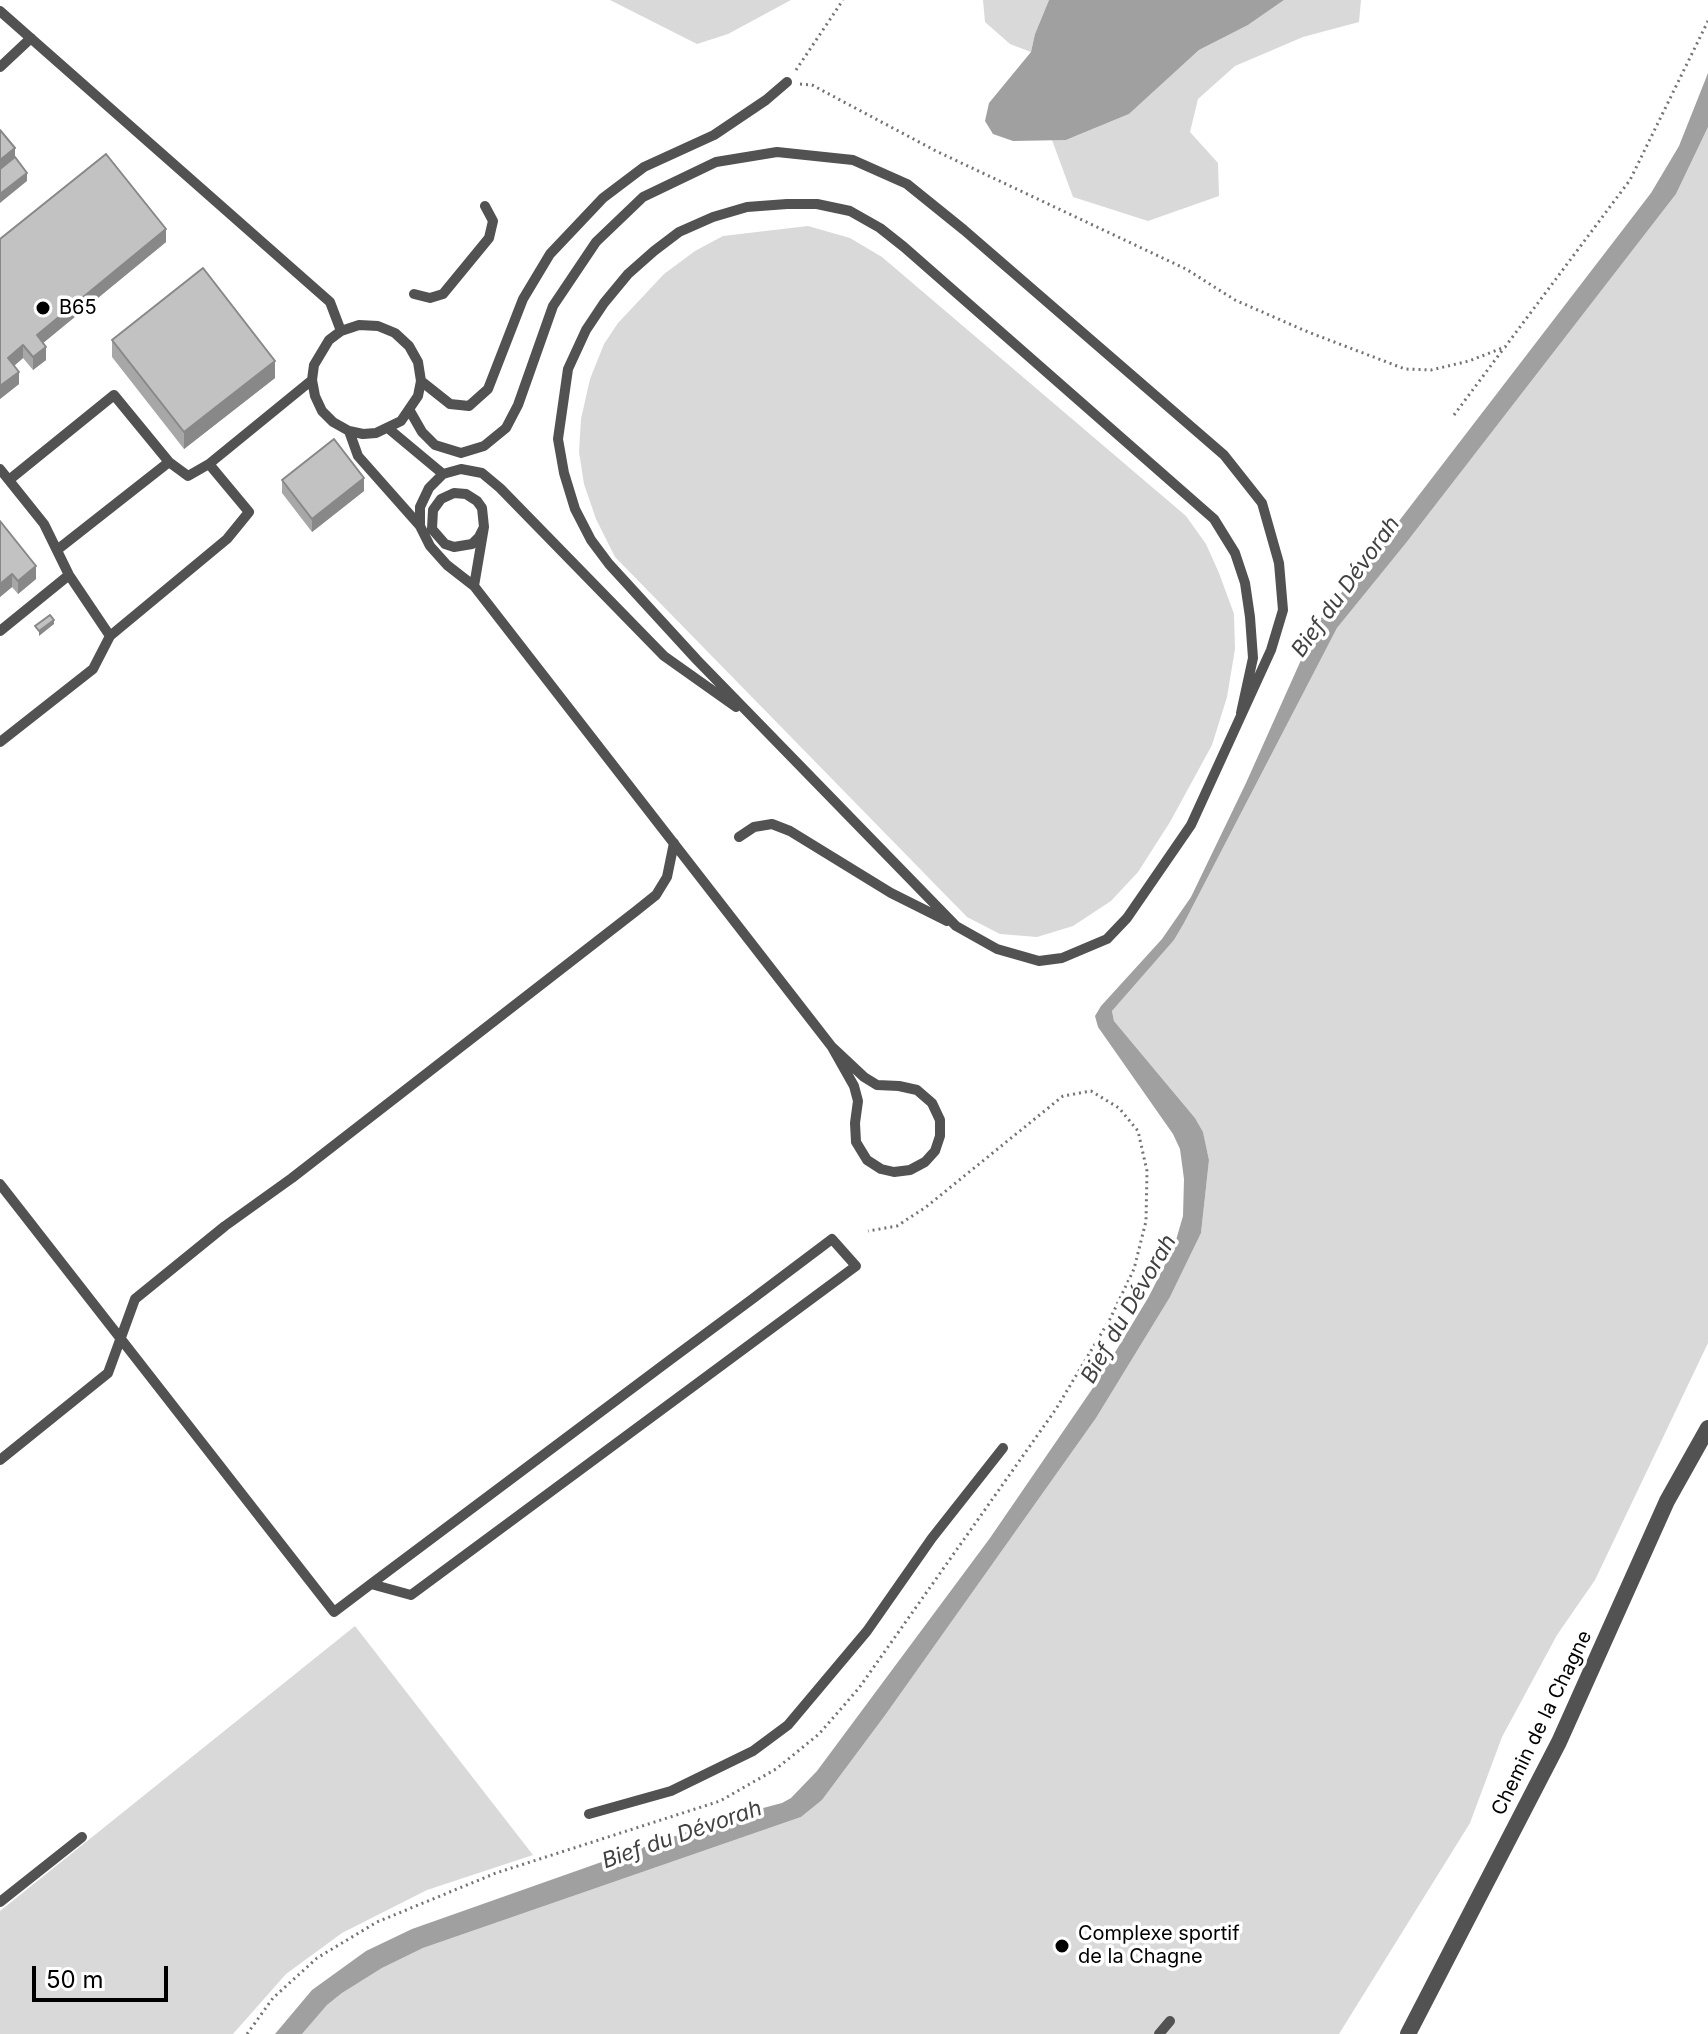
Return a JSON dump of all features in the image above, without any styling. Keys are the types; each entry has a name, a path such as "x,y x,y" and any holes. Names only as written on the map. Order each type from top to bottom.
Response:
{"street":[{"name":"Chemin de la Chagne","path":"1408,2034 1559,1742 1667,1501 1708,1428"}],"lane":[{"path":"0,11 330,302 341,331"},
{"path":"0,67 31,38"},
{"path":"421,381 450,404 469,406 488,389 523,299 550,254 603,198 644,167 714,135 787,82"},
{"path":"410,411 422,432 435,445 461,453 484,446 506,428 518,405 553,306 596,242 643,197 716,162 777,152 853,160 907,184 964,230 1224,455 1262,503 1279,563 1283,610 1271,650 1191,825 1127,918 1107,939 1062,958 1039,961 997,949 891,893 790,831 772,824 754,827 739,837"},
{"path":"956,926 617,572 591,540 575,509 558,439 568,369 586,330 604,303 628,274 679,232 747,207 817,204 850,211 880,228 904,247 1214,519 1235,553 1245,583 1250,617 1253,658 1241,713"},
{"path":"414,294 430,298 443,294 489,238 493,221 485,206"},
{"path":"359,325 378,326 395,333 409,346 418,362 421,381 418,396 410,411 389,429 376,433 349,431 322,411 312,380 314,365 329,340 341,331 359,325"},
{"path":"9,480 114,395 169,462 188,476 209,464 312,380"},
{"path":"389,429 443,474"},
{"path":"349,431 358,456 420,526 438,556 474,586 832,1047 854,1086 858,1101 856,1142 867,1160 881,1169 894,1172 910,1170 925,1162 935,1151 940,1136 940,1120 932,1103 917,1090 877,1085 832,1047"},
{"path":"57,550 169,462"},
{"path":"0,742 93,669 110,636 227,539 249,512 209,464"},
{"path":"0,469 44,524 69,575 110,636"},
{"path":"420,526 420,507 429,488 443,474 461,469 482,473 664,656 760,724"},
{"path":"474,586 484,527 482,508 466,494 454,493 441,499 433,510 431,519 437,537 454,547 472,544 484,527"},
{"path":"0,631 69,575"},
{"path":"0,1460 108,1373 135,1299 147,1288 656,895 667,877 674,843"},
{"path":"0,1184 334,1612 371,1584 832,1239 856,1266 411,1595 371,1584"},
{"path":"589,1814 671,1791 753,1751 788,1725 867,1631 932,1538 1003,1448"},
{"path":"0,1902 82,1837"},
{"path":"1159,2034 1170,2021"}],"path":[{"path":"843,0 787,82 812,85 936,151 1186,269 1235,300 1405,369 1431,370 1469,361 1505,347"},
{"path":"1454,415 1630,180 1708,21"},
{"path":"247,2034 273,1998 317,1958 377,1922 496,1873 720,1801 776,1769 819,1734 859,1688 1056,1409 1110,1319 1134,1269 1146,1221 1147,1171 1138,1131 1119,1108 1091,1091 1063,1096 926,1207 897,1226 868,1231"}],"shaded area":[{"path":"610,0 791,0 728,34 697,44"},
{"path":"983,0 1049,0 1031,52 1010,44 985,22"},
{"path":"1284,0 1361,0 1359,22 1303,37 1235,66 1198,99 1190,132 1218,163 1219,196 1148,221 1073,197 1052,140 1066,140 1129,114 1199,50 1248,25"},
{"path":"1708,127 1708,1343 1595,1580 1557,1635 1502,1737 1470,1823 1339,2034 302,2034 342,1993 382,1968 423,1948 801,1817 822,1800 886,1714 1096,1418 1170,1297 1201,1233 1209,1160 1203,1132 1195,1118 1114,1021 1112,1011 1174,940 1184,923 1337,628 1676,194"},
{"path":"808,226 850,238 882,257 1186,516 1206,544 1219,573 1234,614 1235,649 1227,697 1212,745 1170,822 1138,872 1111,901 1073,926 1037,937 1000,934 967,917 615,557 596,519 584,484 579,452 581,419 590,379 604,344 618,323 664,274 695,251 723,236"},
{"path":"355,1626 533,1855 427,1890 342,1933 286,1974 233,2034 0,2034 0,1911"}],"water":[{"path":"1049,0 1284,0 1248,25 1199,50 1129,114 1066,140 1013,141 993,134 985,121 989,103 1031,52"},
{"name":"Bief du Dévorah","path":"1708,73 1708,127 1676,194 1337,628 1184,923 1174,940 1112,1011 1114,1021 1195,1118 1203,1132 1209,1160 1201,1233 1170,1297 1096,1418 886,1714 822,1800 801,1817 423,1948 382,1968 342,1993 302,2034 275,2034 312,1990 366,1951 412,1929 791,1798 817,1771 990,1538 1097,1382 1148,1298 1174,1247 1183,1216 1184,1179 1180,1149 1173,1134 1098,1027 1095,1016 1162,939 1191,897 1318,622 1651,193 1679,146"}],"building":[{"path":"0,130 15,148 0,160"},
{"name":"B65","path":"106,154 166,229 37,335 46,347 33,357 23,345 8,358 19,372 0,386 0,239"},
{"path":"15,157 27,173 0,194 0,169"},
{"path":"203,268 275,361 184,432 112,340"},
{"path":"334,439 364,478 312,519 282,480"},
{"path":"0,521 36,566 18,581 12,574 0,584"},
{"path":"50,615 54,620 39,631 35,626"}],"place":[{"name":"B65","path":"43,308"},
{"name":"Complexe sportif de la Chagne","path":"1062,1946"}]}
